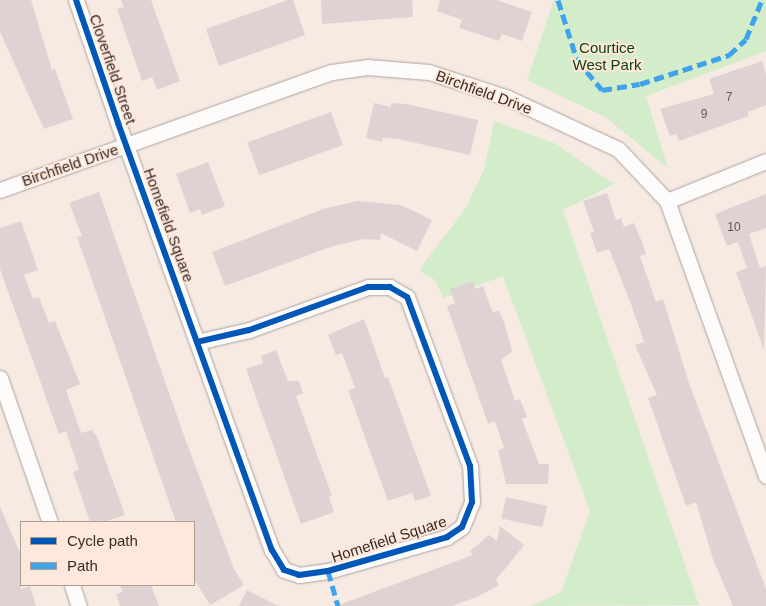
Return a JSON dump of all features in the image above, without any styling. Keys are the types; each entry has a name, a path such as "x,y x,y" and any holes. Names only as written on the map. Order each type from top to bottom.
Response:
{"street":[{"name":"Cloverfield Street","path":"76,0 126,146"},
{"name":"Birchfield Drive","path":"0,190 332,72 367,67 429,72 508,98 618,149 667,201 766,476"},
{"name":"Homefield Square","path":"126,146 272,550 284,570 299,575 328,571 447,537 462,527 472,502 470,466 407,297 390,287 368,287 249,330 197,342"},
{"path":"667,201 766,161"},
{"path":"0,378 50,521"},
{"path":"72,586 79,606"}],"green space":[{"name":"Courtice West Park","path":"554,0 766,0 766,51 646,96 668,168 605,117 527,80"},
{"path":"494,121 556,144 614,184 563,210 699,605 531,606 561,592 590,511 503,276 443,298 435,280 419,270 466,208 484,170"}],"building":[{"path":"0,0 31,0 52,70 55,69 73,119 44,129 0,32"},
{"path":"121,0 151,0 180,81 157,90 152,77 142,81 117,9 124,7"},
{"path":"288,0 293,0 305,35 219,66 206,29"},
{"path":"321,0 412,0 413,17 322,24"},
{"path":"440,0 497,0 532,12 522,41 502,34 499,41 459,28 462,20 437,11"},
{"path":"762,61 766,74 766,105 748,112 749,116 679,141 676,134 670,136 660,109 714,94 709,79"},
{"path":"374,103 391,107 391,103 406,104 478,120 470,155 398,139 383,138 382,142 366,138"},
{"path":"331,112 343,145 259,175 247,142"},
{"path":"208,162 225,206 202,215 200,209 190,213 176,174"},
{"path":"99,192 182,430 234,569 244,585 210,605 195,581 195,521 176,521 77,237 82,236 69,203"},
{"path":"607,193 616,220 621,218 624,227 634,223 642,242 646,254 640,256 656,302 663,299 689,383 766,589 766,606 733,606 713,559 696,502 686,506 648,398 657,395 635,345 644,342 631,304 609,249 597,253 590,233 594,232 583,201"},
{"path":"766,194 766,228 749,234 760,268 766,266 764,350 736,272 747,268 738,242 727,246 715,214"},
{"path":"357,201 401,205 432,220 417,251 381,233 380,240 364,239 333,246 225,286 212,252 323,209"},
{"path":"21,221 38,270 24,275 33,299 39,297 49,323 55,321 80,384 66,390 81,433 92,430 97,437 125,515 107,521 90,521 73,472 79,470 66,431 59,434 0,269 0,228"},
{"path":"473,281 475,289 483,286 493,313 499,310 505,325 512,351 501,360 515,401 520,399 527,417 522,419 539,464 549,464 548,484 506,484 498,450 504,448 495,421 488,424 447,306 455,303 450,289"},
{"path":"364,319 385,378 388,377 431,496 415,501 412,493 388,501 348,390 355,388 342,353 336,355 328,335"},
{"path":"276,350 288,381 299,381 303,393 296,396 332,496 329,497 334,512 301,524 246,369 263,363 261,356"},
{"path":"506,497 547,506 543,527 501,519"},
{"path":"0,507 20,553 21,589 30,586 36,606 0,606"},
{"path":"500,526 524,545 496,580 499,585 477,597 452,606 336,606 473,555 470,551 489,535 497,541"},
{"path":"120,586 151,586 159,606 120,606 116,594 123,592"},
{"path":"247,590 278,606 239,606"}],"marked path":[{"path":"558,0 577,60 602,90 640,84 729,55 746,39 762,0"},
{"path":"328,571 338,606"}],"cycle path":[{"path":"76,0 118,123 272,550 284,570 299,575 328,571 447,537 462,527 472,502 470,466 407,297 390,287 368,287 249,330 197,342"}]}
